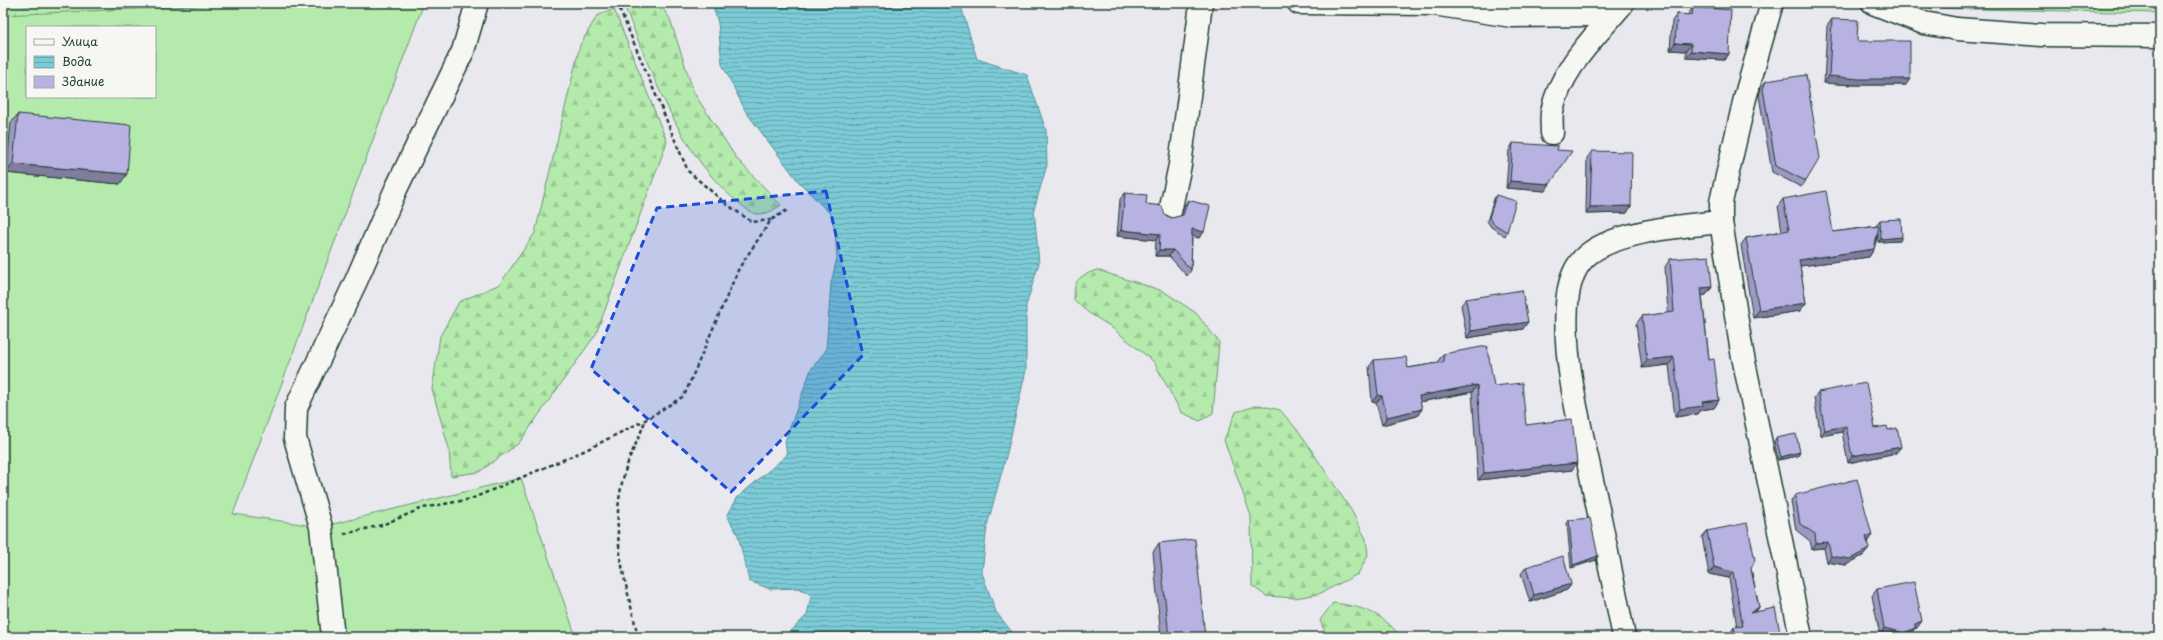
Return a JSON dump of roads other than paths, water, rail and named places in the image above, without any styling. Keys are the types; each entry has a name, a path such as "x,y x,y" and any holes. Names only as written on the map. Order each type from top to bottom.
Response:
{"street":[{"path":"333,637 321,527 295,438 296,408 356,281 396,189 463,51 477,3"},
{"path":"1170,212 1180,165 1204,3"},
{"path":"1300,3 1433,4 1512,16 1586,14 1617,3"},
{"path":"1552,133 1552,113 1558,90 1575,61 1623,3"},
{"path":"1772,3 1743,106 1721,202 1721,222 1742,352 1801,637"},
{"path":"1873,3 1924,23 1957,29 2042,35 2160,36"},
{"path":"1624,637 1569,365 1567,304 1570,282 1582,260 1597,248 1615,240 1668,228 1721,222"}],"water":[{"path":"712,3 960,3 977,59 1027,75 1046,130 1047,165 1034,209 1039,263 1026,306 1026,370 1007,453 987,526 982,573 996,612 1016,637 785,637 807,615 811,595 799,588 770,589 749,581 738,535 727,516 738,497 787,455 785,441 811,369 826,350 831,283 837,258 835,231 831,215 798,181 746,112 722,64 718,23"}]}
